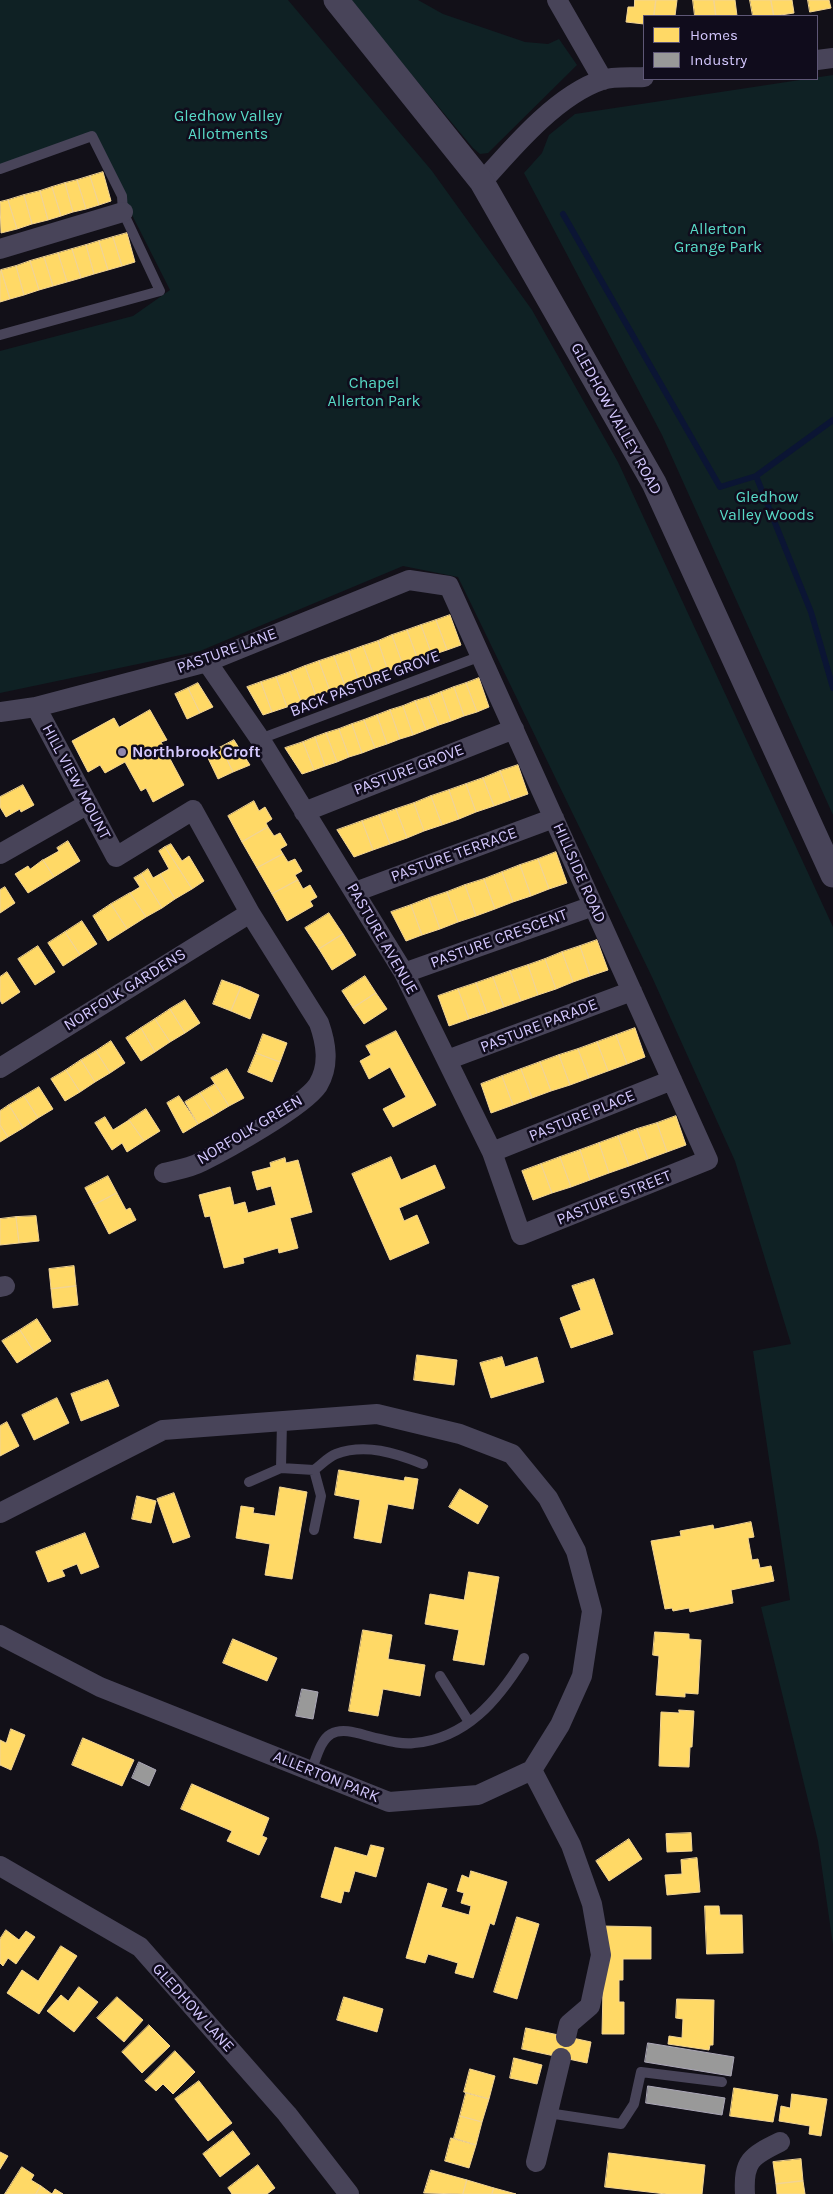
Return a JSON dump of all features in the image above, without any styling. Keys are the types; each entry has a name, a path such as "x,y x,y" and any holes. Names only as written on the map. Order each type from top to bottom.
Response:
{"street":[{"name":"GLEDHOW VALLEY ROAD","path":"336,0 482,182 654,483 833,875"},
{"path":"557,0 603,80"},
{"path":"818,60 833,58"},
{"path":"482,182 531,130 569,98 603,80 643,78"},
{"path":"0,249 123,212"},
{"name":"PASTURE LANE","path":"0,712 36,707 207,662 409,580 449,586"},
{"name":"HILLSIDE ROAD","path":"449,586 708,1160"},
{"name":"PASTURE AVENUE","path":"207,662 260,739 404,973 492,1152 521,1235"},
{"name":"HILL VIEW MOUNT","path":"36,707 116,857 193,810"},
{"name":"PASTURE GROVE","path":"304,812 514,730"},
{"path":"0,854 88,804"},
{"name":"NORFOLK GREEN","path":"164,1173 199,1163 304,1101 318,1084 326,1064 326,1043 319,1023 250,913 193,810"},
{"name":"PASTURE TERRACE","path":"355,892 554,818"},
{"name":"PASTURE CRESCENT","path":"404,973 593,906"},
{"name":"NORFOLK GARDENS","path":"0,1068 250,913"},
{"name":"PASTURE PARADE","path":"447,1060 632,991"},
{"name":"PASTURE PLACE","path":"492,1152 672,1080"},
{"name":"PASTURE STREET","path":"521,1235 708,1160"},
{"path":"0,1513 163,1430 377,1414 460,1434 512,1454 548,1498 576,1551 592,1610 582,1676 560,1725 532,1770 571,1845 592,1904 601,1955 590,2006 569,2024 566,2037"},
{"name":"ALLERTON PARK","path":"0,1635 100,1687 389,1802 478,1795 532,1770"},
{"name":"GLEDHOW LANE","path":"0,1866 140,1947 287,2114 349,2194"},
{"path":"536,2162 561,2058"},
{"path":"745,2194 744,2176 748,2163 758,2152 780,2142"}],"lane":[{"path":"0,169 92,136 122,196 123,212 160,291 0,335"},
{"name":"BACK PASTURE GROVE","path":"260,739 481,656"},
{"path":"281,1468 282,1421"},
{"path":"249,1482 281,1468 314,1470 335,1454 364,1449 395,1453 423,1464"},
{"path":"314,1470 321,1496 314,1530"},
{"path":"311,1771 322,1744 330,1734 343,1731 412,1744 443,1738 469,1722 495,1700 524,1658"},
{"path":"440,1676 469,1722"},
{"path":"548,2113 620,2124 634,2104 642,2072 722,2082"}],"green space":[{"path":"0,0 288,0 432,171 532,310 618,462 833,927 833,1945 818,1841 761,1607 790,1600 753,1351 791,1344 735,1161 652,977 458,577 403,566 200,651 0,693 0,351 133,316 170,290 92,136 0,169"},
{"path":"349,0 418,0 443,14 525,42 548,44 559,39 577,65 488,153 480,154"},
{"path":"833,75 833,815 662,435 524,173 542,153 549,135 575,114 800,80 818,80 818,77"}],"building: Homes":[{"path":"635,0 656,0 654,15 643,15 643,24 626,22 628,7 634,7"},
{"path":"656,0 677,0 675,15 654,15"},
{"path":"693,0 714,0 716,15 695,15"},
{"path":"714,0 735,0 737,15 716,15"},
{"path":"750,0 771,0 774,15 753,15"},
{"path":"771,0 792,0 794,13 774,15"},
{"path":"808,0 829,0 831,8 810,12"},
{"path":"103,172 111,201 99,205 90,176"},
{"path":"90,176 99,205 86,209 77,180"},
{"path":"77,180 86,209 73,212 65,183"},
{"path":"65,183 73,212 61,216 52,187"},
{"path":"52,187 61,216 48,220 40,191"},
{"path":"40,191 48,220 32,224 24,195"},
{"path":"24,195 32,224 17,229 8,200"},
{"path":"8,200 17,229 1,233 0,202"},
{"path":"127,233 135,262 122,266 113,237"},
{"path":"113,237 122,266 108,270 99,241"},
{"path":"99,241 108,270 94,274 86,245"},
{"path":"86,245 94,274 81,278 72,249"},
{"path":"72,249 81,278 67,282 58,253"},
{"path":"58,253 67,282 53,286 44,257"},
{"path":"44,257 53,286 39,290 30,261"},
{"path":"30,261 39,290 24,295 16,266"},
{"path":"16,266 24,295 10,299 1,270"},
{"path":"0,271 10,299 0,302"},
{"path":"450,615 461,645 447,650 436,620"},
{"path":"436,620 447,650 432,655 421,625"},
{"path":"421,625 432,655 418,660 407,630"},
{"path":"407,630 418,660 403,665 392,635"},
{"path":"392,635 403,665 388,671 378,641"},
{"path":"378,641 388,671 374,676 363,646"},
{"path":"363,646 374,676 359,681 349,651"},
{"path":"349,651 359,681 345,686 334,656"},
{"path":"334,656 345,686 330,691 319,661"},
{"path":"319,661 330,691 316,696 305,666"},
{"path":"305,666 316,696 301,701 290,672"},
{"path":"290,672 301,701 287,707 276,677"},
{"path":"276,677 287,707 272,712 261,682"},
{"path":"479,678 489,707 477,712 466,683"},
{"path":"261,682 272,712 263,715 247,687"},
{"path":"198,683 213,707 200,713 188,688"},
{"path":"466,683 477,712 464,716 454,687"},
{"path":"454,687 464,716 451,721 441,692"},
{"path":"188,688 200,713 187,719 175,694"},
{"path":"441,692 451,721 439,725 428,697"},
{"path":"428,697 439,725 426,730 415,701"},
{"path":"415,701 426,730 413,735 403,706"},
{"path":"403,706 413,735 400,739 390,710"},
{"name":"Northbrook Croft","path":"150,710 167,740 161,742 184,785 153,802 146,788 141,791 125,762 105,773 100,765 88,772 72,741 114,718 119,727"},
{"path":"390,710 400,739 387,744 377,715"},
{"path":"377,715 387,744 375,748 364,720"},
{"path":"364,720 375,748 362,753 352,724"},
{"path":"352,724 362,753 349,757 339,729"},
{"path":"339,729 349,757 337,762 326,733"},
{"path":"326,733 337,762 325,766 315,737"},
{"path":"315,737 325,766 314,770 303,742"},
{"path":"234,740 250,765 233,772 221,747"},
{"path":"303,742 314,770 302,774 285,748"},
{"path":"221,747 233,772 218,779 206,754"},
{"path":"518,765 528,794 511,800 500,771"},
{"path":"500,771 511,800 494,806 483,778"},
{"path":"483,778 494,806 476,812 466,784"},
{"path":"466,784 476,812 459,819 449,790"},
{"path":"23,785 34,805 21,812 20,809 6,817 0,807 0,797"},
{"path":"449,790 459,819 442,825 431,796"},
{"path":"431,796 442,825 424,831 414,803"},
{"path":"254,801 259,811 265,807 272,819 266,823 268,827 242,842 228,816"},
{"path":"414,803 424,831 407,838 396,809"},
{"path":"396,809 407,838 390,844 379,815"},
{"path":"379,815 390,844 373,850 362,821"},
{"path":"362,821 373,850 354,857 337,830"},
{"path":"268,827 274,836 280,833 287,845 280,849 283,854 257,868 242,842"},
{"path":"68,841 80,861 54,877 43,860 59,851 57,848"},
{"path":"171,844 182,861 189,856 204,881 192,889 165,847"},
{"path":"165,847 192,889 175,899 160,874 169,869 159,851"},
{"path":"556,852 567,883 549,889 538,859"},
{"path":"283,854 288,862 295,859 302,871 295,875 298,880 272,894 257,868"},
{"path":"538,859 549,889 531,896 520,865"},
{"path":"43,860 54,877 28,893 15,874 28,866 30,869"},
{"path":"520,865 531,896 513,902 502,872"},
{"path":"148,869 153,878 160,874 175,899 162,908 141,874"},
{"path":"502,872 513,902 495,909 484,879"},
{"path":"141,874 162,908 146,917 130,893 140,887 134,878"},
{"path":"484,879 495,909 476,916 465,885"},
{"path":"298,880 303,889 310,885 317,897 310,901 313,906 287,921 272,894"},
{"path":"465,885 476,916 458,922 447,892"},
{"path":"5,887 15,903 0,913 0,890"},
{"path":"447,892 458,922 440,929 429,898"},
{"path":"130,893 146,917 127,929 111,904"},
{"path":"429,898 440,929 422,935 411,905"},
{"path":"111,904 127,929 108,941 93,916"},
{"path":"411,905 422,935 406,941 391,912"},
{"path":"329,913 343,934 319,949 305,928"},
{"path":"82,921 97,944 80,955 65,932"},
{"path":"65,932 80,955 63,966 48,943"},
{"path":"343,934 356,955 332,970 319,949"},
{"path":"597,940 608,970 590,976 580,946"},
{"path":"38,946 55,972 35,985 18,959"},
{"path":"580,946 590,976 573,982 562,952"},
{"path":"562,952 573,982 556,989 545,959"},
{"path":"545,959 556,989 538,995 528,965"},
{"path":"528,965 538,995 521,1001 510,971"},
{"path":"510,971 521,1001 504,1007 493,977"},
{"path":"7,972 20,992 2,1004 0,1000 0,977"},
{"path":"365,976 376,993 353,1008 342,991"},
{"path":"493,977 504,1007 487,1013 476,983"},
{"path":"222,980 241,987 231,1011 213,1004"},
{"path":"476,983 487,1013 469,1019 458,989"},
{"path":"241,987 259,995 250,1019 231,1011"},
{"path":"458,989 469,1019 449,1026 438,996"},
{"path":"376,993 387,1009 364,1024 353,1008"},
{"path":"185,1000 200,1023 185,1033 170,1009"},
{"path":"170,1009 185,1033 170,1042 155,1019"},
{"path":"155,1019 170,1042 155,1052 141,1028"},
{"path":"141,1028 155,1052 141,1061 126,1038"},
{"path":"635,1028 645,1057 627,1064 616,1035"},
{"path":"396,1031 436,1105 393,1127 383,1109 406,1097 390,1067 369,1079 360,1061 371,1055 366,1046"},
{"path":"263,1034 287,1043 280,1062 256,1053"},
{"path":"616,1035 627,1064 608,1071 597,1042"},
{"path":"111,1041 125,1063 110,1073 96,1051"},
{"path":"597,1042 608,1071 589,1078 578,1049"},
{"path":"578,1049 589,1078 570,1085 559,1055"},
{"path":"96,1051 110,1073 95,1082 81,1060"},
{"path":"256,1053 280,1062 272,1082 248,1072"},
{"path":"559,1055 570,1085 551,1091 540,1062"},
{"path":"81,1060 95,1082 80,1092 66,1070"},
{"path":"540,1062 551,1091 532,1098 521,1069"},
{"path":"227,1069 244,1098 229,1106 211,1078"},
{"path":"521,1069 532,1098 513,1105 502,1076"},
{"path":"66,1070 80,1092 65,1101 51,1079"},
{"path":"502,1076 513,1105 491,1113 481,1084"},
{"path":"215,1084 229,1106 214,1115 200,1093"},
{"path":"39,1087 53,1109 38,1118 24,1096"},
{"path":"200,1093 214,1115 198,1124 185,1102"},
{"path":"24,1096 38,1118 23,1128 9,1105"},
{"path":"179,1096 198,1124 183,1133 167,1103"},
{"path":"9,1105 23,1128 8,1137 0,1125 0,1111"},
{"path":"146,1109 160,1131 144,1141 129,1120"},
{"path":"676,1116 686,1145 667,1152 657,1123"},
{"path":"105,1117 113,1130 129,1120 144,1141 127,1152 122,1143 112,1150 95,1123"},
{"path":"657,1123 667,1152 648,1159 637,1129"},
{"path":"0,1125 8,1137 0,1142"},
{"path":"637,1129 648,1159 629,1166 618,1136"},
{"path":"618,1136 629,1166 609,1173 599,1143"},
{"path":"599,1143 609,1173 590,1180 580,1150"},
{"path":"580,1150 590,1180 571,1187 560,1157"},
{"path":"391,1157 401,1180 435,1165 445,1188 399,1208 404,1221 417,1215 429,1243 390,1260 352,1174"},
{"path":"560,1157 571,1187 552,1193 541,1164"},
{"path":"285,1158 286,1163 298,1160 312,1212 290,1218 298,1248 279,1253 278,1248 243,1258 244,1263 224,1268 210,1216 205,1217 199,1195 230,1187 234,1205 245,1202 248,1213 276,1205 271,1186 257,1190 252,1172 271,1167 270,1163"},
{"path":"541,1164 552,1193 533,1200 522,1171"},
{"path":"108,1176 117,1193 94,1205 85,1188"},
{"path":"117,1193 126,1210 130,1208 136,1220 109,1234 94,1205"},
{"path":"36,1216 39,1241 19,1243 16,1217"},
{"path":"16,1217 19,1243 0,1245 0,1219"},
{"path":"74,1266 76,1286 51,1289 49,1269"},
{"path":"594,1279 613,1334 571,1348 560,1318 581,1310 572,1286"},
{"path":"76,1286 78,1305 53,1308 51,1289"},
{"path":"37,1319 51,1341 34,1352 20,1330"},
{"path":"20,1330 34,1352 17,1363 2,1341"},
{"path":"417,1355 457,1360 454,1385 414,1380"},
{"path":"502,1357 505,1367 537,1357 544,1382 491,1398 480,1363"},
{"path":"108,1380 119,1406 81,1421 71,1394"},
{"path":"57,1398 69,1423 34,1440 22,1415"},
{"path":"7,1422 19,1446 0,1456 0,1426"},
{"path":"339,1470 404,1481 405,1477 418,1479 413,1509 388,1504 381,1543 354,1538 360,1500 335,1495"},
{"path":"280,1487 307,1492 292,1579 265,1575 270,1544 236,1538 241,1506 254,1508 253,1513 275,1516"},
{"path":"460,1489 488,1506 478,1524 449,1507"},
{"path":"174,1493 190,1537 173,1543 157,1499"},
{"path":"137,1496 156,1501 151,1523 132,1519"},
{"path":"751,1522 754,1537 748,1538 752,1560 758,1559 760,1568 771,1566 774,1581 731,1590 733,1603 690,1612 689,1608 673,1611 672,1608 665,1609 651,1541 681,1536 680,1531 713,1525 714,1529"},
{"path":"85,1533 99,1567 81,1574 77,1564 62,1570 65,1576 48,1582 36,1552"},
{"path":"469,1572 499,1577 484,1665 453,1660 459,1630 425,1624 430,1594 464,1600"},
{"path":"363,1630 392,1635 388,1659 425,1665 420,1696 383,1689 378,1716 349,1711"},
{"path":"655,1632 689,1634 689,1639 701,1640 698,1694 685,1693 685,1697 656,1695 659,1656 653,1655"},
{"path":"233,1639 277,1658 267,1681 223,1663"},
{"path":"679,1710 694,1711 689,1767 659,1766 661,1712 679,1713"},
{"path":"11,1729 25,1735 11,1770 0,1765 0,1740 6,1743"},
{"path":"83,1738 134,1760 122,1786 72,1765"},
{"path":"192,1784 269,1818 262,1836 267,1838 259,1855 227,1841 232,1831 181,1809"},
{"path":"691,1833 692,1851 667,1852 666,1834"},
{"path":"629,1839 642,1859 609,1881 596,1861"},
{"path":"371,1845 384,1848 376,1877 355,1871 349,1892 344,1891 341,1903 321,1897 335,1847 367,1856"},
{"path":"697,1858 700,1892 667,1895 665,1875 682,1874 681,1860"},
{"path":"471,1871 507,1882 494,1925 490,1923 473,1978 455,1973 458,1963 428,1954 425,1963 406,1958 428,1883 447,1889 441,1907 469,1915 471,1906 461,1903 464,1893 457,1891 462,1875 469,1878"},
{"path":"705,1906 719,1906 720,1915 742,1915 743,1953 707,1954"},
{"path":"517,1917 539,1924 517,1999 494,1992"},
{"path":"601,1926 651,1927 651,1959 623,1959 623,1980 619,1980 619,2002 624,2002 624,2034 602,2034 604,1944"},
{"path":"6,1930 19,1940 26,1931 35,1937 16,1964 8,1958 3,1966 0,1963 0,1939"},
{"path":"61,1946 77,1956 39,2014 7,1993 22,1970 38,1981"},
{"path":"79,1987 98,2002 74,2032 47,2011 61,1995 68,2001"},
{"path":"117,1997 143,2020 124,2042 97,2018"},
{"path":"344,1997 383,2009 377,2032 337,2020"},
{"path":"677,1999 714,2000 713,2045 710,2045 709,2050 668,2044 669,2036 682,2038 683,2019 676,2018"},
{"path":"149,2025 170,2046 142,2073 122,2052"},
{"path":"526,2028 591,2042 587,2063 522,2049"},
{"path":"175,2051 195,2072 173,2094 163,2084 156,2091 145,2081"},
{"path":"514,2058 542,2065 537,2084 510,2078"},
{"path":"470,2069 495,2076 489,2099 464,2092"},
{"path":"199,2081 232,2123 208,2141 175,2099"},
{"path":"734,2088 778,2095 773,2122 730,2116"},
{"path":"466,2093 489,2099 482,2122 460,2116"},
{"path":"792,2094 827,2099 821,2136 809,2134 810,2126 779,2121 781,2106 790,2108"},
{"path":"460,2116 482,2122 476,2145 454,2138"},
{"path":"233,2131 250,2154 220,2177 203,2154"},
{"path":"451,2138 476,2145 469,2168 445,2161"},
{"path":"0,2152 8,2156 0,2169"},
{"path":"609,2153 705,2165 702,2194 666,2194 605,2187"},
{"path":"801,2159 803,2181 776,2184 773,2162"},
{"path":"258,2165 275,2188 267,2194 232,2194 228,2188"},
{"path":"22,2167 34,2175 31,2180 41,2186 36,2194 5,2194"},
{"path":"431,2170 467,2180 463,2194 424,2193"},
{"path":"467,2180 494,2188 492,2194 463,2194"},
{"path":"803,2181 805,2194 777,2194 776,2184"},
{"path":"41,2186 52,2194 36,2194"},
{"path":"494,2188 516,2194 492,2194"},
{"path":"55,2189 63,2194 52,2194"}],"building: Industry":[{"path":"302,1689 318,1692 313,1719 296,1716"},
{"path":"139,1762 156,1770 149,1786 132,1778"},
{"path":"648,2043 734,2057 731,2076 645,2062"},
{"path":"648,2086 725,2098 722,2115 646,2103"}],"waterway":[{"path":"563,214 720,487 756,476"},
{"path":"833,420 756,476 811,612 833,688"}],"place":[{"name":"Northbrook Croft","path":"122,752"}],"park label":[{"name":"Gledhow Valley Allotments","path":"228,125"},
{"name":"Allerton Grange Park","path":"718,238"},
{"name":"Chapel Allerton Park","path":"374,392"},
{"name":"Gledhow Valley Woods","path":"767,506"}]}
